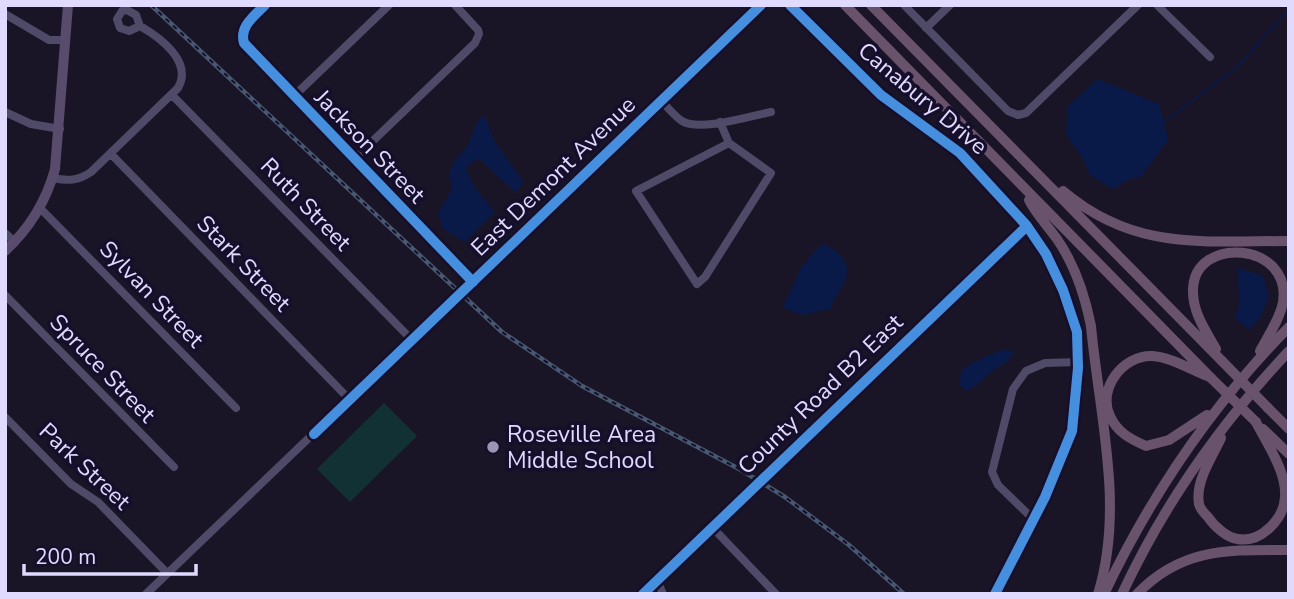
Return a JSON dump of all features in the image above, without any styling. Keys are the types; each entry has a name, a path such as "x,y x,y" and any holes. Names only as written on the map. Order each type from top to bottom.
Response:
{"highway":[{"path":"845,5 1022,188 1289,454"},
{"path":"871,5 1289,429"},
{"path":"1024,161 1085,208 1132,231 1179,241 1289,241"},
{"path":"1022,188 1034,210 1065,253 1089,315 1111,507 1108,556 1098,594"},
{"path":"1222,361 1200,321 1193,286 1209,260 1221,253 1250,254 1269,263 1283,287 1280,313 1251,366"},
{"path":"1104,594 1149,507 1215,410 1251,366 1289,327"},
{"path":"1122,594 1173,500 1227,422 1289,351"},
{"path":"1209,376 1164,358 1150,356 1137,359 1119,368 1109,386 1107,407 1116,427 1146,446 1168,440 1215,410"},
{"path":"1260,383 1289,360"},
{"path":"1270,409 1289,417"},
{"path":"1227,422 1200,481 1199,506 1215,527 1237,540 1257,537 1269,529 1281,516 1286,497 1284,481 1258,424"},
{"path":"1138,594 1163,572 1199,555 1224,551 1289,550"}],"main road":[{"path":"5,251 40,208 52,178 60,129 68,5"}],"street":[{"name":"Jackson Street","path":"265,5 249,21 242,36 244,44 473,282"},
{"path":"293,97 389,5"},
{"path":"354,159 475,43 480,34 455,5"},
{"name":"East Demont Avenue","path":"146,594 761,5"},
{"name":"Canabury Drive","path":"790,5 881,95 960,153 1027,226 1046,254 1063,290 1077,332 1078,362 1072,431 1045,497 995,594"},
{"path":"904,5 1008,111 1018,115 1026,113 1138,5"},
{"path":"926,28 950,5"},
{"path":"1157,5 1210,57"},
{"path":"5,14 48,40 66,40"},
{"path":"52,178 81,178 111,154 172,95 181,82 182,64 140,26"},
{"name":"Ruth Street","path":"172,95 412,340"},
{"path":"661,101 683,122 694,124 772,112"},
{"path":"5,112 31,124 60,129"},
{"path":"720,122 729,143 771,173 705,277 697,284 636,191 729,143"},
{"name":"Stark Street","path":"111,154 350,400"},
{"name":"Sylvan Street","path":"40,208 236,408"},
{"name":"County Road B2 East","path":"643,594 1027,226"},
{"path":"5,233 15,242"},
{"name":"Spruce Street","path":"5,295 174,467"},
{"path":"1033,519 998,485 992,471 1013,389 1026,371 1045,363 1078,362"},
{"name":"Park Street","path":"5,417 71,484 97,502 167,573"},
{"path":"712,527 776,594"},
{"path":"657,580 663,594"}],"green space":[{"path":"384,403 417,436 350,502 317,469"}],"water":[{"path":"1098,79 1159,104 1168,140 1140,178 1131,178 1113,189 1090,175 1066,132 1068,106"},
{"path":"484,115 495,142 524,182 516,193 478,158 466,168 475,188 495,212 465,242 443,229 438,213 452,189 449,172 468,145 476,124"},
{"path":"821,244 838,253 847,269 847,276 831,309 803,315 783,307 802,266"},
{"path":"1238,268 1263,276 1269,297 1260,318 1249,330 1235,318 1239,305"},
{"path":"1004,350 1015,351 1006,362 965,391 959,383 961,373 966,367"}],"waterway":[{"path":"1164,122 1238,66 1289,9"}],"railway":[{"path":"151,5 502,332 582,386 741,470 785,497 849,545 904,594"}],"cycle path":[{"path":"265,5 246,27 244,43 473,282"},
{"path":"314,434 761,5"},
{"path":"790,5 881,95 960,153 1027,226 1046,254 1063,290 1077,332 1078,368 1072,431 1045,497 995,594"},
{"path":"643,594 1027,226"}],"place":[{"name":"Roseville Area Middle School","path":"493,447"}]}
